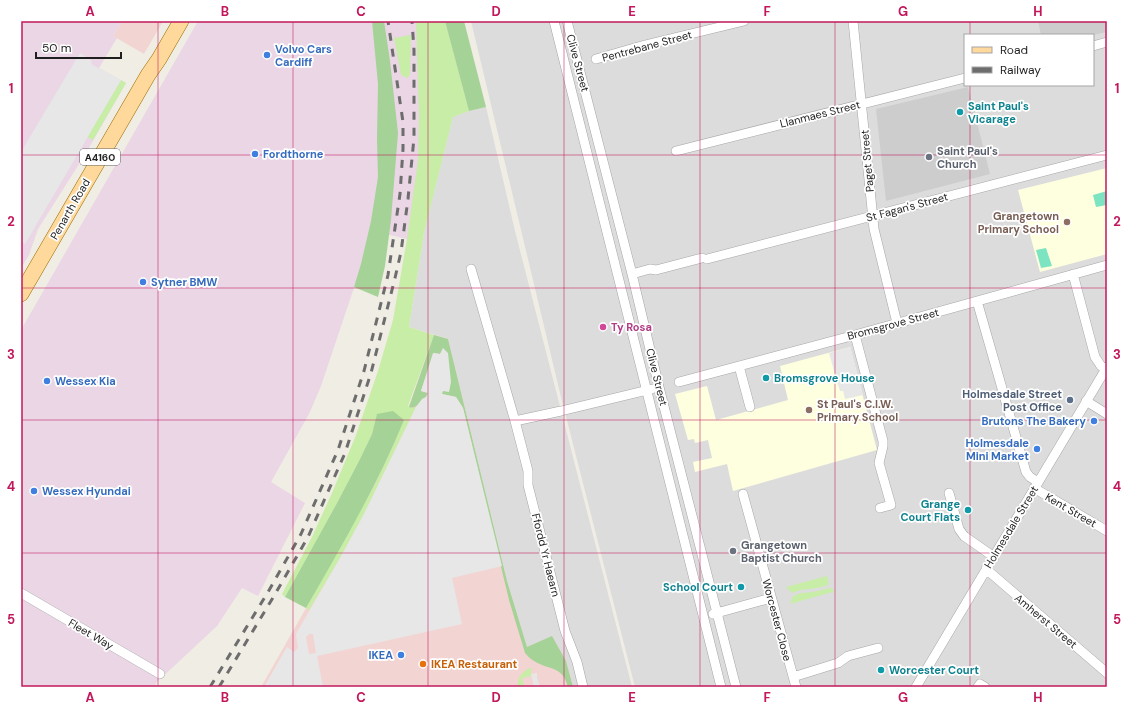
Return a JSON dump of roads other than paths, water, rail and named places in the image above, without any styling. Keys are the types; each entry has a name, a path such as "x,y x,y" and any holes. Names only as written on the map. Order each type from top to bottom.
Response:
{"main road":[{"name":"Penarth Road","path":"21,294 181,21"}],"street":[{"name":"Clive Street","path":"554,21 721,687"},
{"name":"Clive Street","path":"567,21 736,687"},
{"name":"Pentrebane Street","path":"596,59 645,44 744,21"},
{"name":"Paget Street","path":"853,21 872,216 897,323"},
{"path":"1094,46 1107,42"},
{"name":"Llanmaes Street","path":"676,151 964,78"},
{"name":"St Fagan's Street","path":"632,274 650,269 656,270 704,259 1107,155"},
{"name":"Bromsgrove Street","path":"679,382 1107,265"},
{"name":"Ffordd Yr Haearn","path":"470,269 515,421 528,471 528,485 565,631 577,662 583,687"},
{"path":"1073,274 1095,357 1101,366 1106,368"},
{"name":"Kent Street","path":"977,301 1026,472 1036,486 1107,531"},
{"path":"855,335 883,441 880,463 891,504 880,508"},
{"path":"739,366 750,408"},
{"name":"Holmesdale Street","path":"916,687 1106,368"},
{"path":"515,421 659,387"},
{"path":"1086,401 1107,414"},
{"path":"949,493 958,529 964,536 994,557"},
{"name":"Worcester Close","path":"743,494 796,687"},
{"name":"Amherst Street","path":"986,569 1107,673"},
{"name":"Fleet Way","path":"21,593 160,674"},
{"path":"704,616 771,598"},
{"name":"Worcester Close","path":"793,676 838,664 848,656 878,648"},
{"path":"978,687 980,684 985,687"}],"railway":[{"path":"210,687 268,592 301,534 338,450 364,371 388,275 400,194 403,122 388,21"},
{"path":"219,687 308,537 345,453 371,373 401,252 408,199 414,138 414,50 412,21"}],"place":[{"name":"Volvo Cars Cardiff","path":"267,55"},
{"name":"Saint Paul's Vicarage","path":"960,112"},
{"name":"Fordthorne","path":"255,154"},
{"name":"Saint Paul's Church","path":"929,157"},
{"name":"Grangetown Primary School","path":"1067,222"},
{"name":"Sytner BMW","path":"143,282"},
{"name":"Ty Rosa","path":"603,327"},
{"name":"Bromsgrove House","path":"766,378"},
{"name":"Wessex Kia","path":"47,381"},
{"name":"Holmesdale Street Post Office","path":"1070,400"},
{"name":"St Paul's C.I.W. Primary School","path":"809,410"},
{"name":"Brutons The Bakery","path":"1094,421"},
{"name":"Holmesdale Mini Market","path":"1037,449"},
{"name":"Wessex Hyundai","path":"34,491"},
{"name":"Grange Court Flats","path":"968,510"},
{"name":"Grangetown Baptist Church","path":"733,551"},
{"name":"School Court","path":"741,587"},
{"name":"IKEA","path":"401,655"},
{"name":"IKEA Restaurant","path":"423,664"},
{"name":"Worcester Court","path":"881,670"}]}
